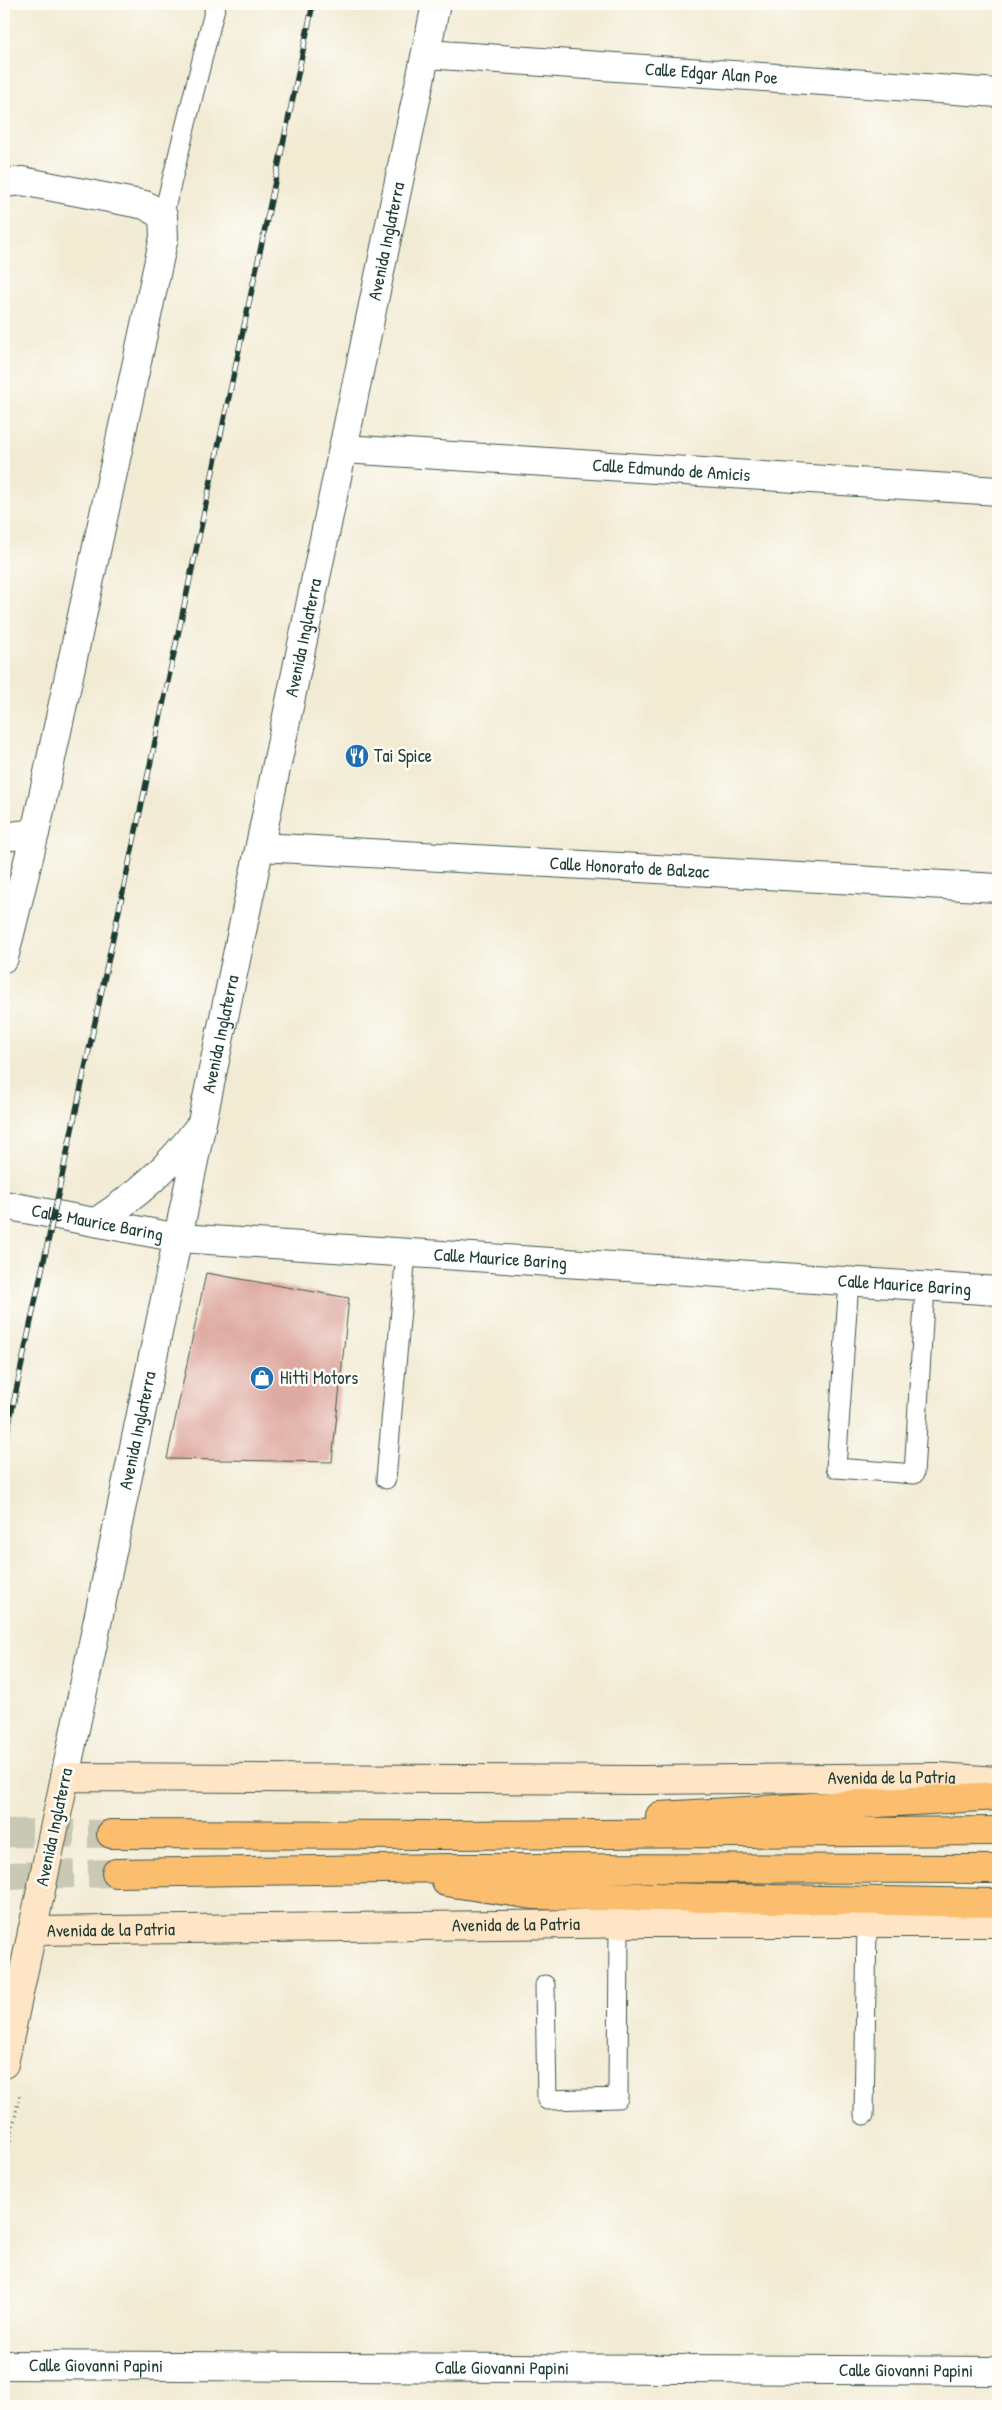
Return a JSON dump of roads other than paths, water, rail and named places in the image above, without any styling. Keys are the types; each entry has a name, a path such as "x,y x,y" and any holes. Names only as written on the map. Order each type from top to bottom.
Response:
{"main road":[{"path":"368,1835 998,1796"},
{"path":"111,1834 368,1835 998,1831"},
{"path":"116,1874 366,1870 998,1868"},
{"path":"366,1870 533,1895 998,1903"}],"street":[{"name":"Avenida Inglaterra","path":"4,2064 204,1120 436,4"},
{"name":"Calle Edgar Alan Poe","path":"426,54 998,93"},
{"path":"4,183 22,182 145,205 163,216 164,237 35,833 4,958"},
{"name":"Calle Edmundo de Amicis","path":"344,449 998,491"},
{"path":"4,837 35,833"},
{"name":"Calle Honorato de Balzac","path":"261,847 998,888"},
{"path":"96,1222 148,1185 177,1155 204,1120"},
{"name":"Calle Maurice Baring","path":"4,1205 179,1238 998,1292"},
{"name":"Avenida de la Patria","path":"65,1777 650,1780 939,1777 998,1781"},
{"name":"Avenida de la Patria","path":"32,1930 619,1923 998,1923"},
{"name":"Calle Giovanni Papini","path":"4,2365 998,2371"}],"lane":[{"path":"163,216 216,4"},
{"path":"386,1479 406,1253"},
{"path":"849,1281 836,1468 914,1474 925,1287"},
{"path":"545,1985 547,2100 618,2098 619,1923"},
{"path":"864,2114 867,1924"}],"tunnel":[{"path":"4,1833 111,1834"},
{"path":"4,1876 116,1873"}],"railway":[{"path":"4,1447 313,4"}],"place":[{"name":"Tai Spice","path":"357,756"},
{"name":"Hitti Motors","path":"262,1378"}]}
